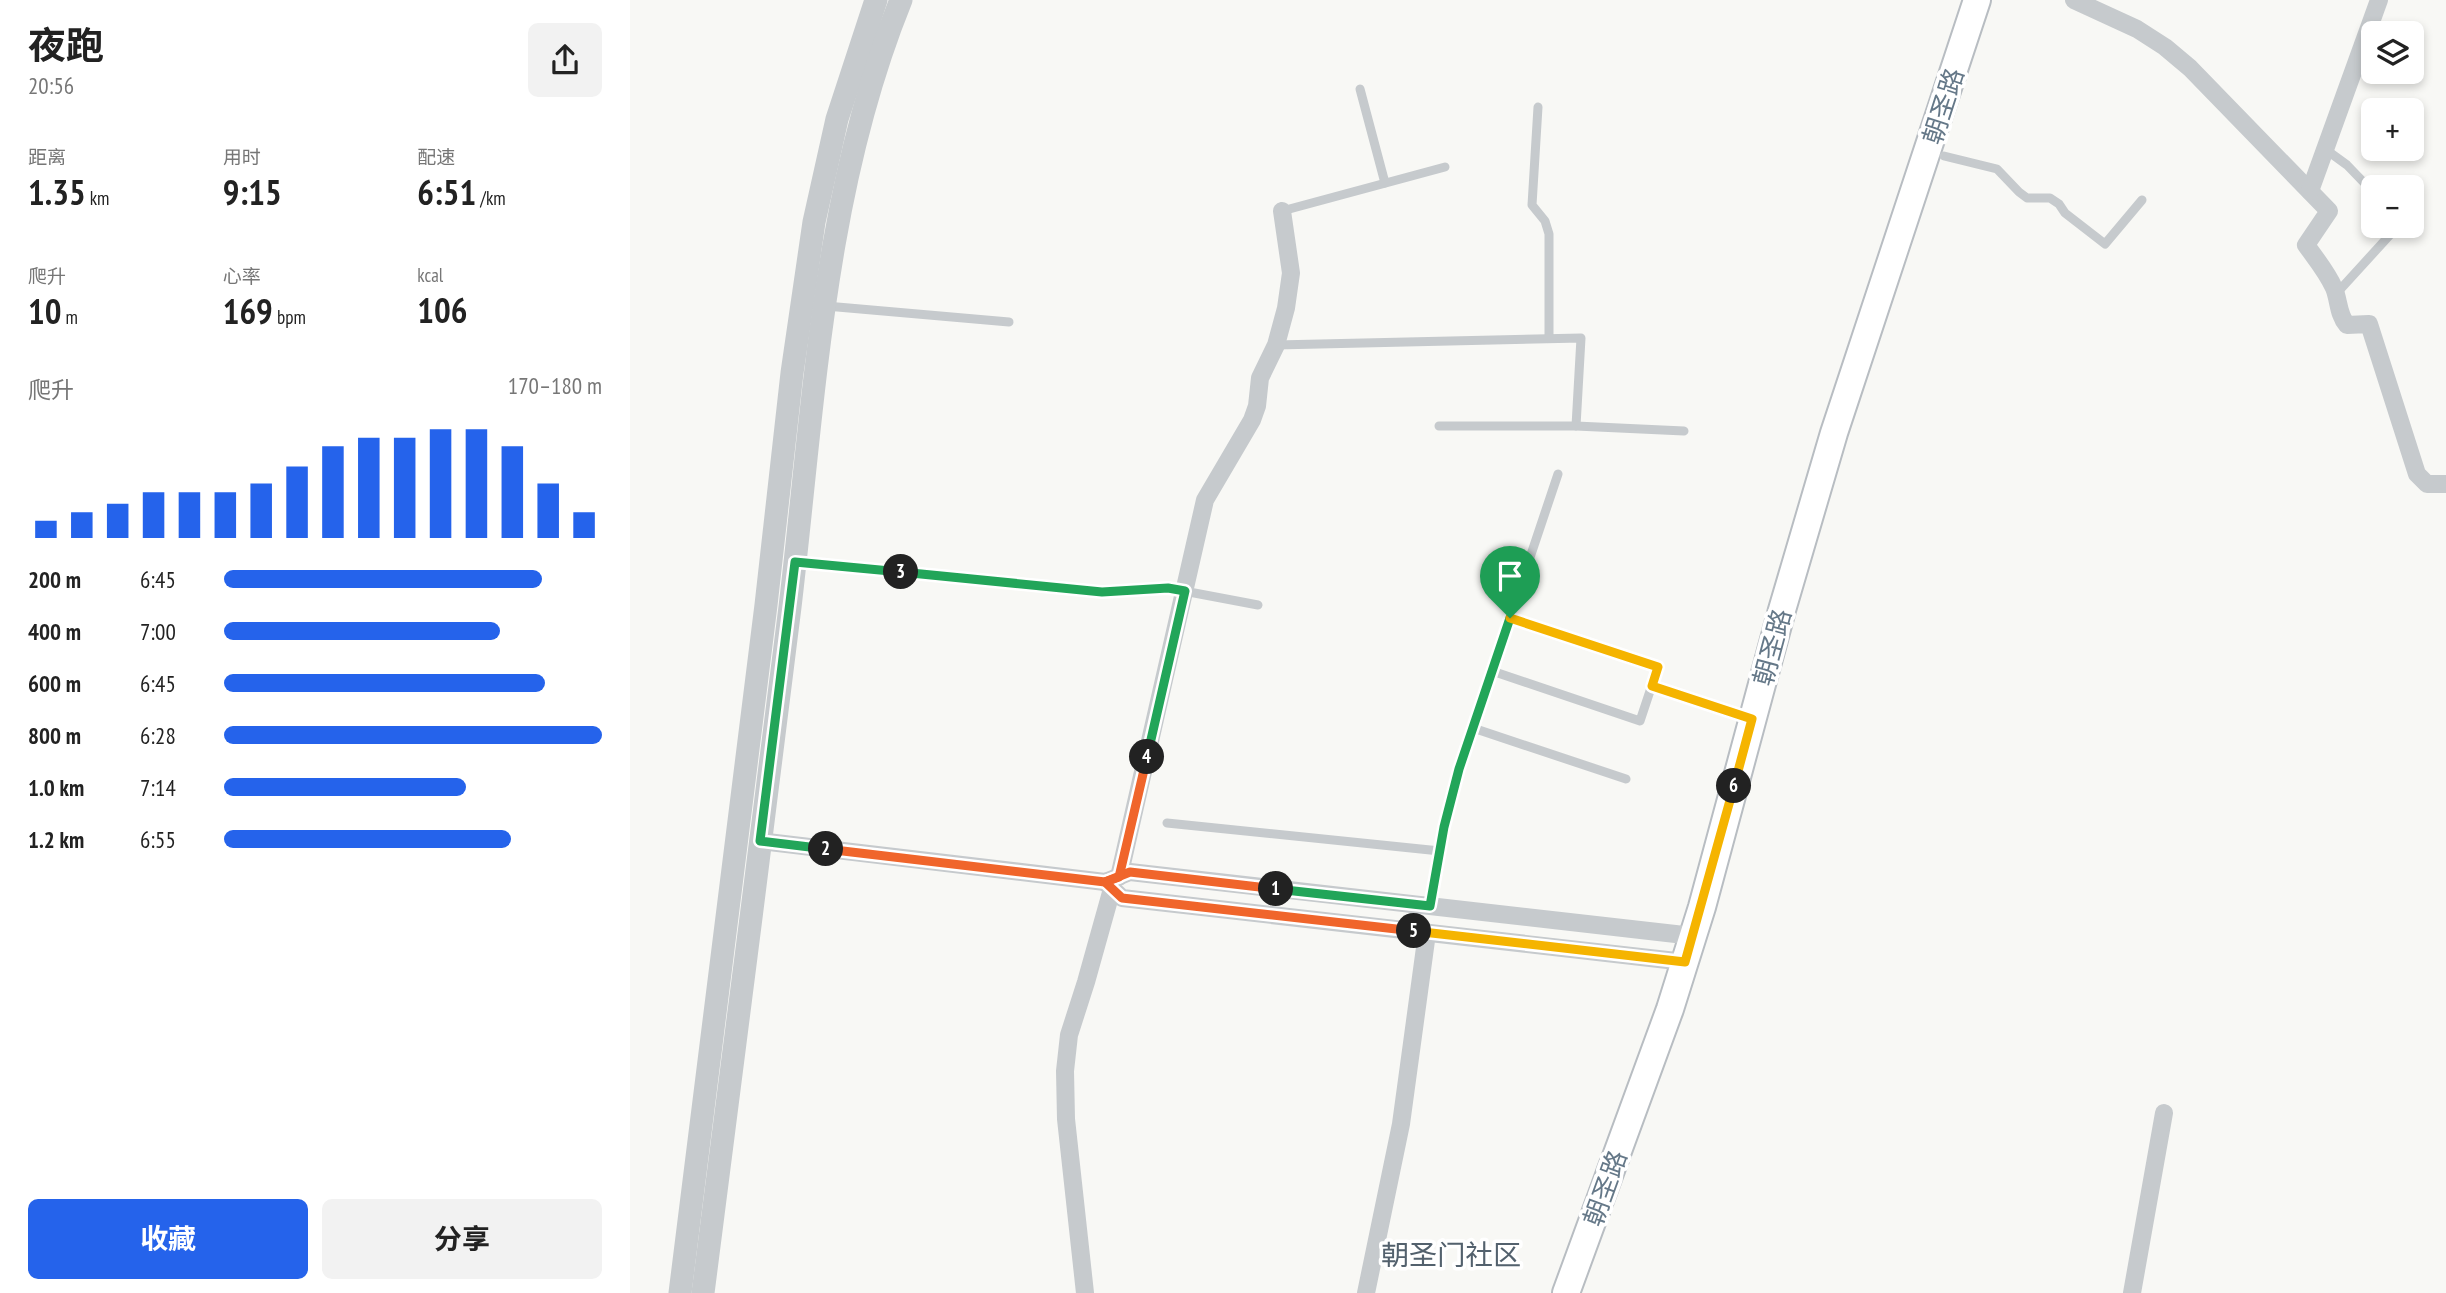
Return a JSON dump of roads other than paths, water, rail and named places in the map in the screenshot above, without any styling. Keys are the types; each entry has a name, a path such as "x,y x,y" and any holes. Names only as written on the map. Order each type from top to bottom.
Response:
{"main road":[{"name":"朝圣路","path":"1566,1293 1685,962 1834,433 1978,0"},
{"name":"朝圣路","path":"1583,1293 1685,1014 1717,911 1797,615 1849,438 1994,0"}],"street":[{"path":"680,1293 766,605 792,373 814,222 836,119 876,0"},
{"path":"703,1293 837,226 850,163 871,86 901,0"},
{"path":"2074,0 2137,29 2165,47 2190,68 2329,211 2306,245 2322,266 2336,294 2342,319 2347,325 2370,324 2417,474 2427,484 2446,484"},
{"path":"2309,191 2379,0"},
{"path":"1085,1293 1066,1119 1065,1071 1069,1035 1112,883 1205,500 1248,428 1256,406 1260,378 1276,345 1286,308 1291,273 1282,211"},
{"path":"760,841 1112,883 1130,872 1693,936"},
{"path":"1112,883 1122,898 1685,962"},
{"path":"1366,1293 1401,1124 1427,933"},
{"path":"2132,1293 2164,1113"}],"lane":[{"path":"1360,89 1385,183"},
{"path":"1538,107 1532,205 1545,221 1549,234 1549,338"},
{"path":"2325,149 2361,180"},
{"path":"1944,156 1997,169 2027,198 2050,198 2059,204 2065,214 2105,244 2142,200"},
{"path":"1282,211 1446,167"},
{"path":"2336,294 2387,238"},
{"path":"826,306 1009,322"},
{"path":"1276,345 1581,338 1576,426"},
{"path":"1439,426 1576,426 1684,431"},
{"path":"1430,906 1459,769 1558,474"},
{"path":"795,562 1102,592 1168,588 1258,605"},
{"path":"1492,671 1640,721 1652,686 1658,667 1510,618"},
{"path":"1652,686 1752,719"},
{"path":"1473,728 1626,779"},
{"path":"1167,823 1440,851"}],"district":[{"name":"朝圣门社区","path":"1451,1254"}]}
